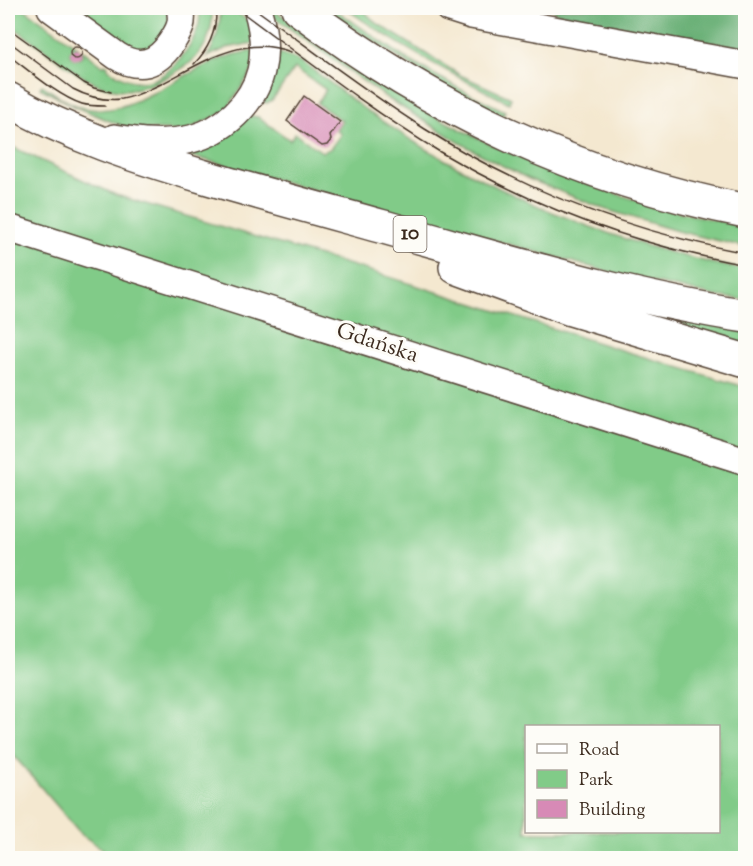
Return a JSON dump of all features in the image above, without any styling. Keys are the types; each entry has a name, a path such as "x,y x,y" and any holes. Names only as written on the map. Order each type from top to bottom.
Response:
{"main road":[{"path":"298,8 345,42 424,92 524,142 627,182 746,211"},
{"name":"10","path":"8,99 81,136 142,159 240,188 637,296 746,316"},
{"path":"240,188 571,309 746,361"}],"lane":[{"path":"51,8 117,56 127,62 138,64 151,61 165,51 181,28 180,8"},
{"path":"51,122 91,134 147,142 179,141 194,138 212,130 242,107 252,93 260,75 263,42 256,8"},
{"path":"287,8 345,42"},
{"path":"449,8 471,15 746,65"},
{"name":"Gdańska","path":"8,228 746,461"}],"green space":[{"path":"8,8 23,8 78,47 73,48 70,52 75,59 80,58 82,50 103,66 105,64 108,66 107,68 119,76 141,82 160,77 186,51 197,31 200,20 199,8 212,8 212,17 206,43 189,64 147,86 119,90 105,87 77,73 21,33 8,23"},
{"path":"68,8 168,8 169,30 145,51 131,51"},
{"path":"220,8 230,8 250,22 254,43 227,48 207,57 218,33"},
{"path":"269,8 374,80 438,118 565,176 654,205 745,226 745,247 677,231 604,209 529,179 495,162 387,98 267,12"},
{"path":"322,8 333,8 405,58 505,111 503,116 442,86"},
{"path":"345,8 361,8 375,22 460,75 511,98 509,103 425,59 384,35"},
{"path":"554,8 745,8 745,49 582,20 553,12"},
{"path":"254,51 254,68 225,112 185,131 129,129 76,107 40,88 42,85 64,100 78,106 99,110 109,109 138,100 228,56"},
{"path":"276,52 305,64 366,110 416,143 494,186 616,236 658,249 745,270 745,300 715,296 620,275 170,150 244,115 258,117 290,140 295,133 322,152 330,149 341,134 336,130 342,121 317,103 326,90 295,68 272,100 267,103 261,99"},
{"path":"8,145 116,195 745,387 745,858 116,858 82,835 8,749"},
{"path":"673,318 745,331 745,351 668,328"}],"building":[{"path":"76,47 82,53 76,59 70,53"},
{"path":"304,96 340,122 330,136 331,140 327,145 322,146 287,121"}],"tram line":[{"path":"194,64 211,39 216,8"},
{"path":"236,8 388,118 476,172 588,222 666,247 746,265"},
{"path":"254,8 403,115 500,171 539,190 620,221 703,244 746,253"},
{"path":"8,28 84,83 111,92"},
{"path":"8,41 73,89 103,99 122,99 137,95 208,59 240,48 273,47 291,52"},
{"path":"8,55 53,89 73,100 87,105 105,106"}]}
